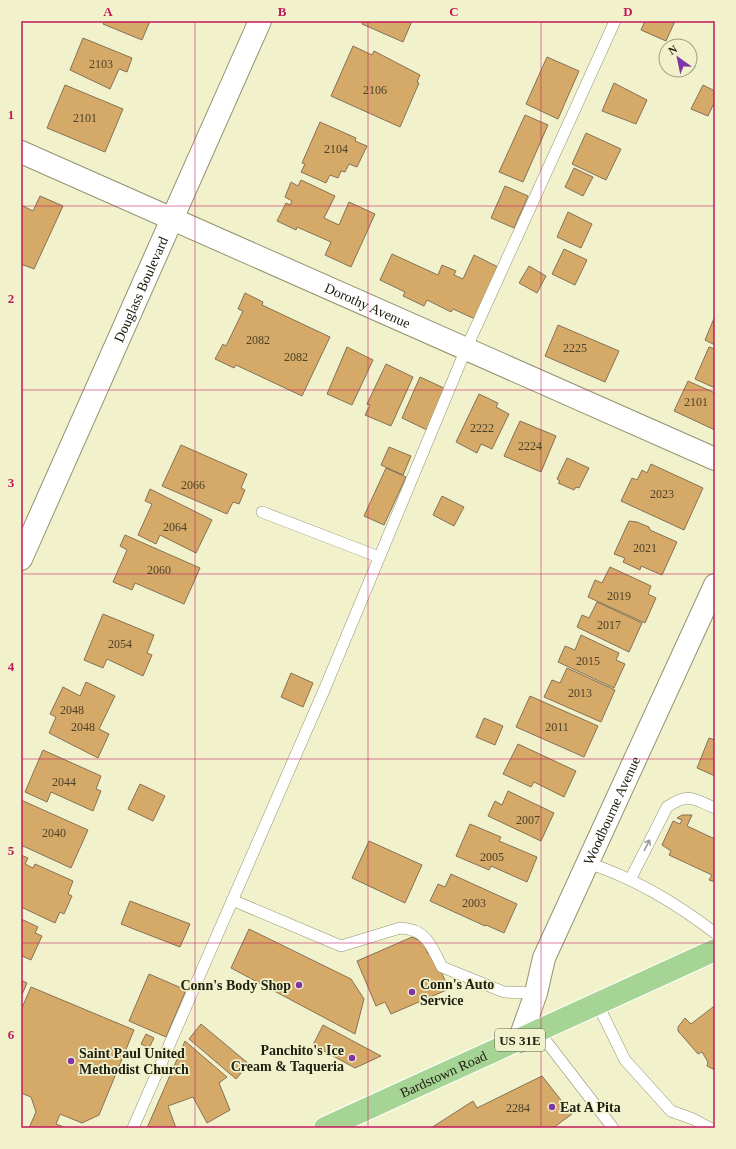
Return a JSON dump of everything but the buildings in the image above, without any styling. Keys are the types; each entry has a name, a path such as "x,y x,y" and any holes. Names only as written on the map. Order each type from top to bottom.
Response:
{"main road":[{"name":"Bardstown Road","path":"328,1127 539,1032 715,950"}],"street":[{"name":"Douglass Boulevard","path":"21,559 260,21"},
{"name":"Dorothy Avenue","path":"21,152 715,459"},
{"name":"Woodbourne Avenue","path":"519,1041 536,993 544,958 715,585"}],"lane":[{"path":"133,1128 325,688 466,349 615,21"},
{"path":"262,512 380,557"},
{"path":"630,880 667,807 678,799 688,797 715,808"},
{"path":"588,863 614,872 652,890 715,933"},
{"path":"232,900 341,946 400,928 408,928 427,938 442,967 504,992 536,993"},
{"path":"598,1005 625,1060 671,1111 693,1119 710,1128"},
{"path":"539,1032 613,1128"}],"place":[{"name":"Conn's Body Shop","path":"299,985"},
{"name":"Conn's Auto Service","path":"412,992"},
{"name":"Panchito's Ice Cream & Taqueria","path":"352,1058"},
{"name":"Saint Paul United Methodist Church","path":"71,1061"},
{"name":"Eat A Pita","path":"552,1107"}]}
